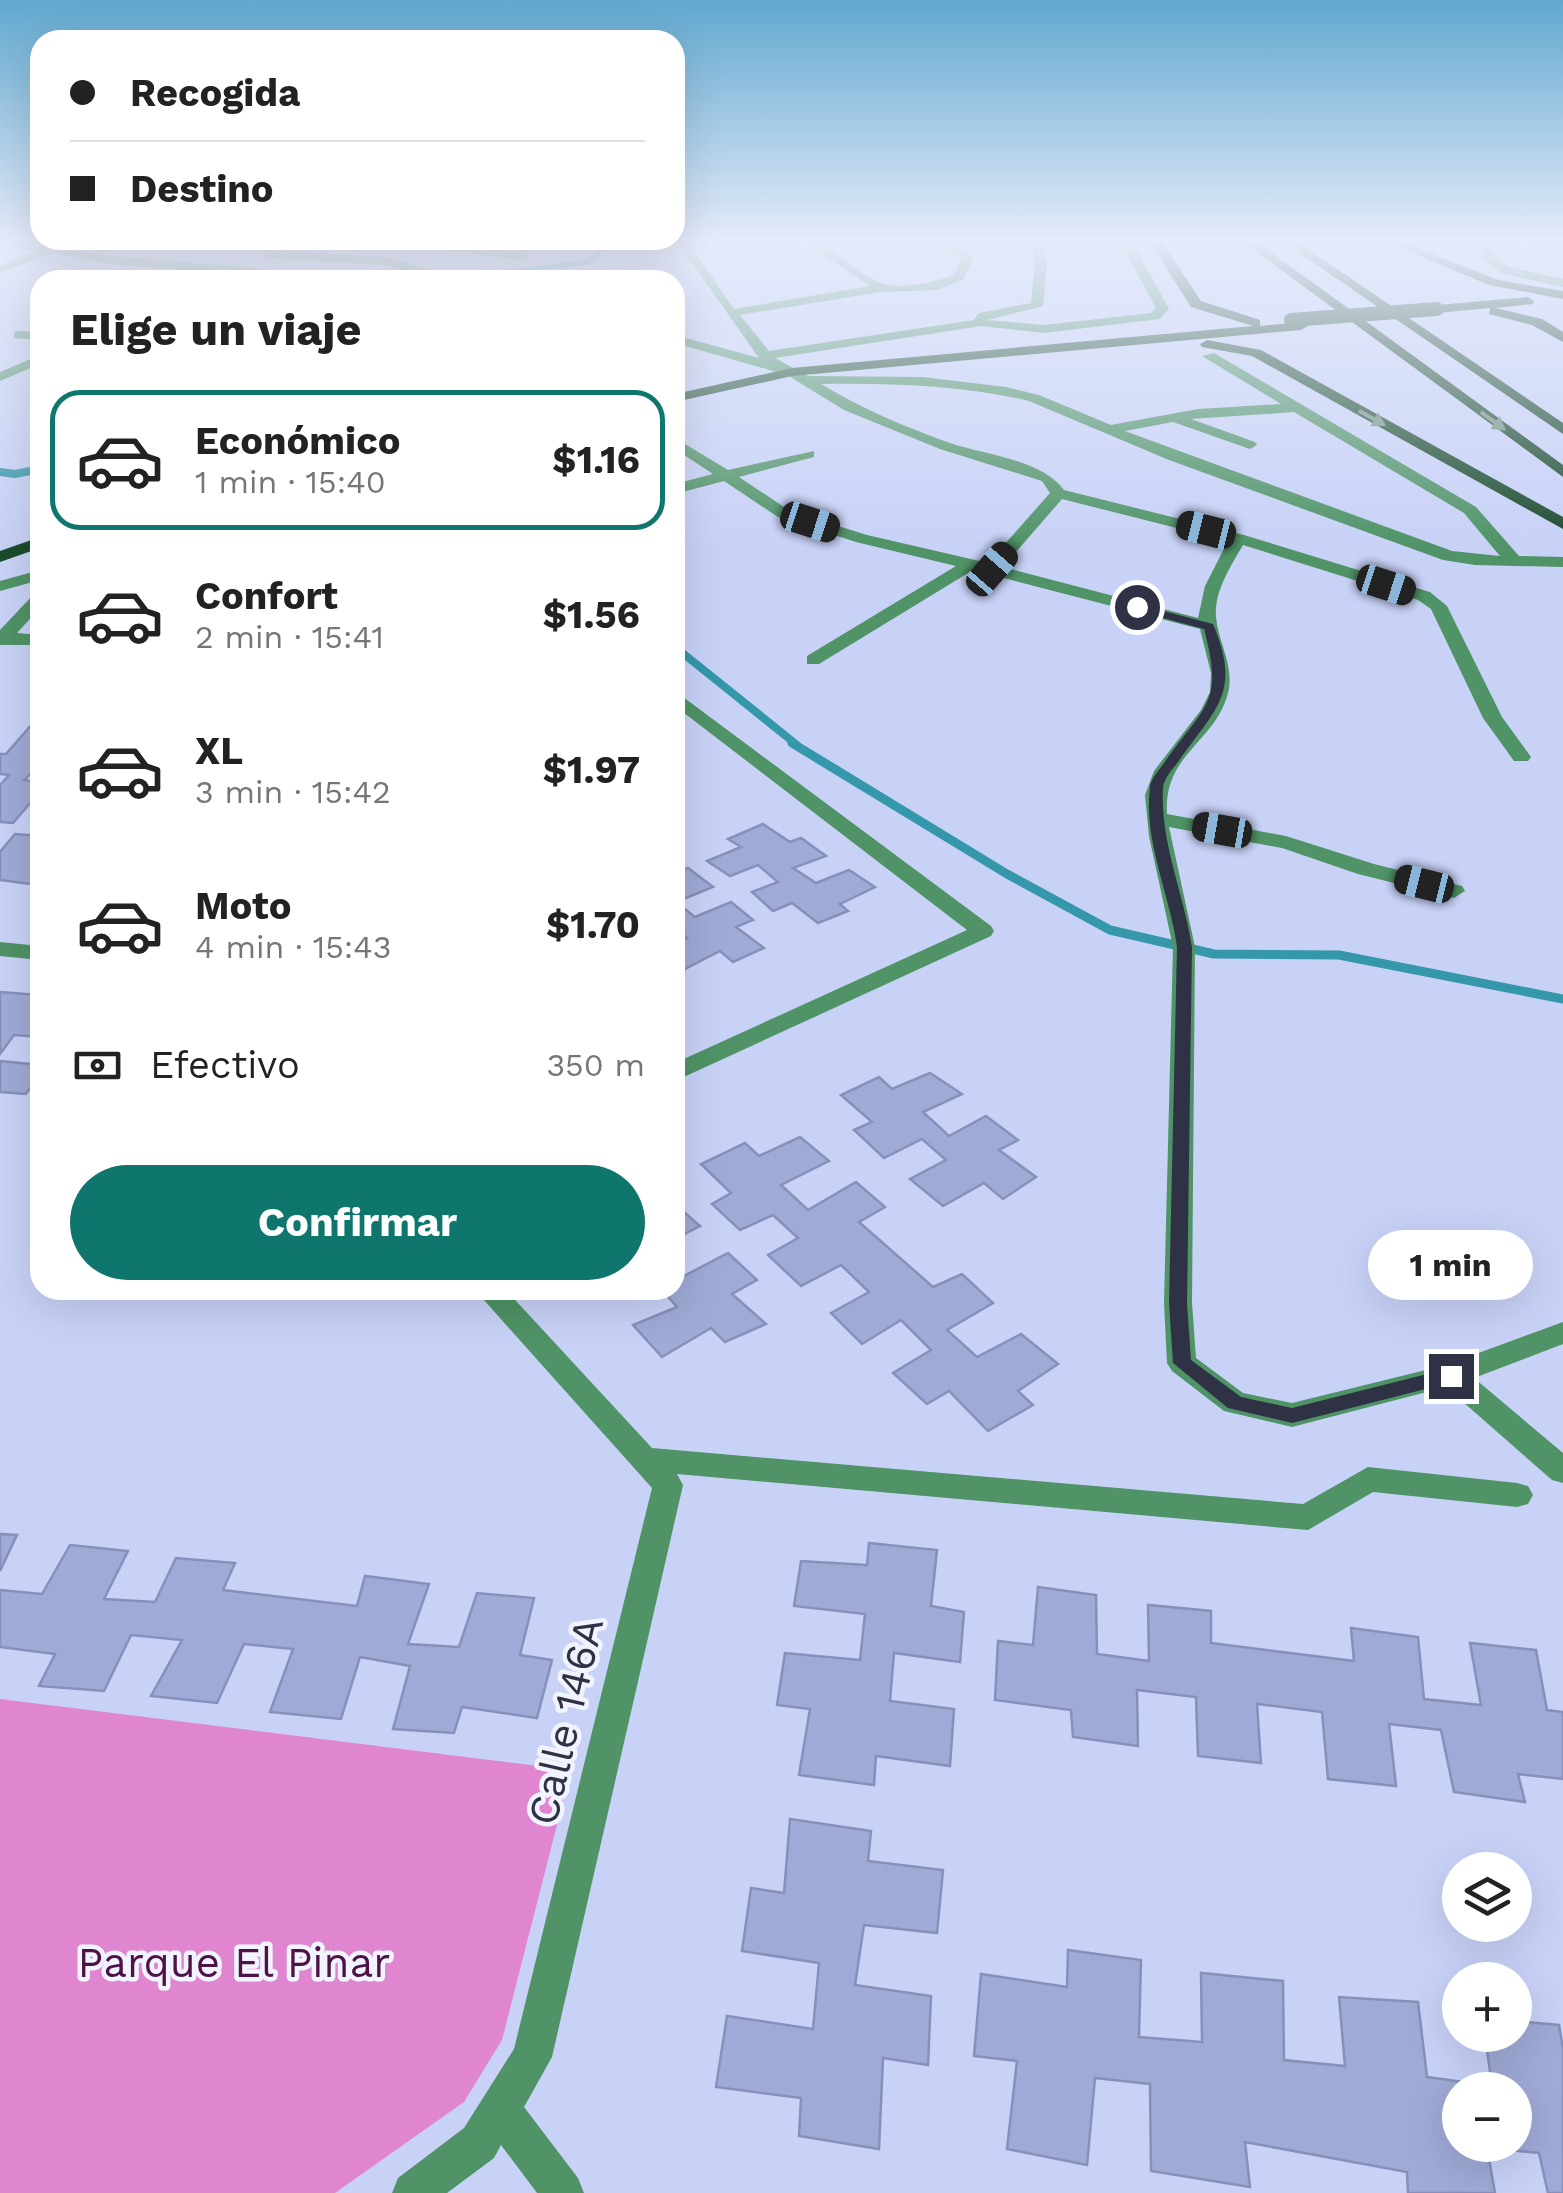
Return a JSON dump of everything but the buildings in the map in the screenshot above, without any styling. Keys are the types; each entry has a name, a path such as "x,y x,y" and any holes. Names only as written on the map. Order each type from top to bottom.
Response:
{"main road":[{"path":"685,385 769,362 1014,341"},
{"path":"685,396 792,372 1121,341"},
{"path":"1179,341 1256,353 1563,524"},
{"path":"1252,341 1256,353"},
{"path":"1385,341 1563,472"},
{"path":"1434,341 1563,430"},
{"path":"0,544 30,535"},
{"path":"0,557 30,546"}],"street":[{"path":"685,341 769,362 809,380 849,407 945,446 1047,478 1058,492 1238,538 1424,596 1438,606 1493,718 1521,757"},
{"path":"753,341 769,362"},
{"path":"769,362 880,341"},
{"path":"1209,356 1470,510 1514,562"},
{"path":"0,376 30,365"},
{"path":"809,380 912,380 982,386 1034,398 1108,430 1449,556 1563,562"},
{"path":"1108,430 1172,417 1298,408"},
{"path":"1172,417 1250,445"},
{"path":"685,449 784,514 862,539 1209,626"},
{"path":"685,486 809,454"},
{"path":"992,569 1058,492"},
{"path":"1238,538 1208,600 1220,694 1156,783 1160,847 1179,906 1184,947 1178,1303 1182,1363 1235,1403 1292,1415 1451,1376 1563,1333"},
{"path":"814,660 971,564"},
{"path":"0,589 30,579"},
{"path":"0,589 30,594"},
{"path":"1,639 30,607"},
{"path":"1,639 30,640"},
{"path":"685,705 983,931 685,1068"},
{"path":"1159,819 1286,842 1454,891"},
{"path":"0,950 30,953"},
{"name":"Calle 146A","path":"413,2193 479,2143 532,2057 668,1485 498,1300"},
{"path":"1451,1376 1563,1471"},
{"path":"644,1459 1308,1517 1368,1478 1517,1495"},
{"path":"500,2109 563,2193"}],"green space":[{"name":"Parque El Pinar","path":"0,1699 571,1770 502,2040 464,2102 335,2193 0,2193"}],"waterway":[{"path":"0,472 30,471"},
{"path":"685,655 797,745"},
{"path":"792,743 1007,874 1110,930 1214,954 1339,955 1563,999"}],"route":[{"path":"1137,607 1209,626 1219,665 1220,694 1156,783 1160,847 1179,906 1184,947 1178,1303 1182,1363 1235,1403 1292,1415 1451,1376"}]}
